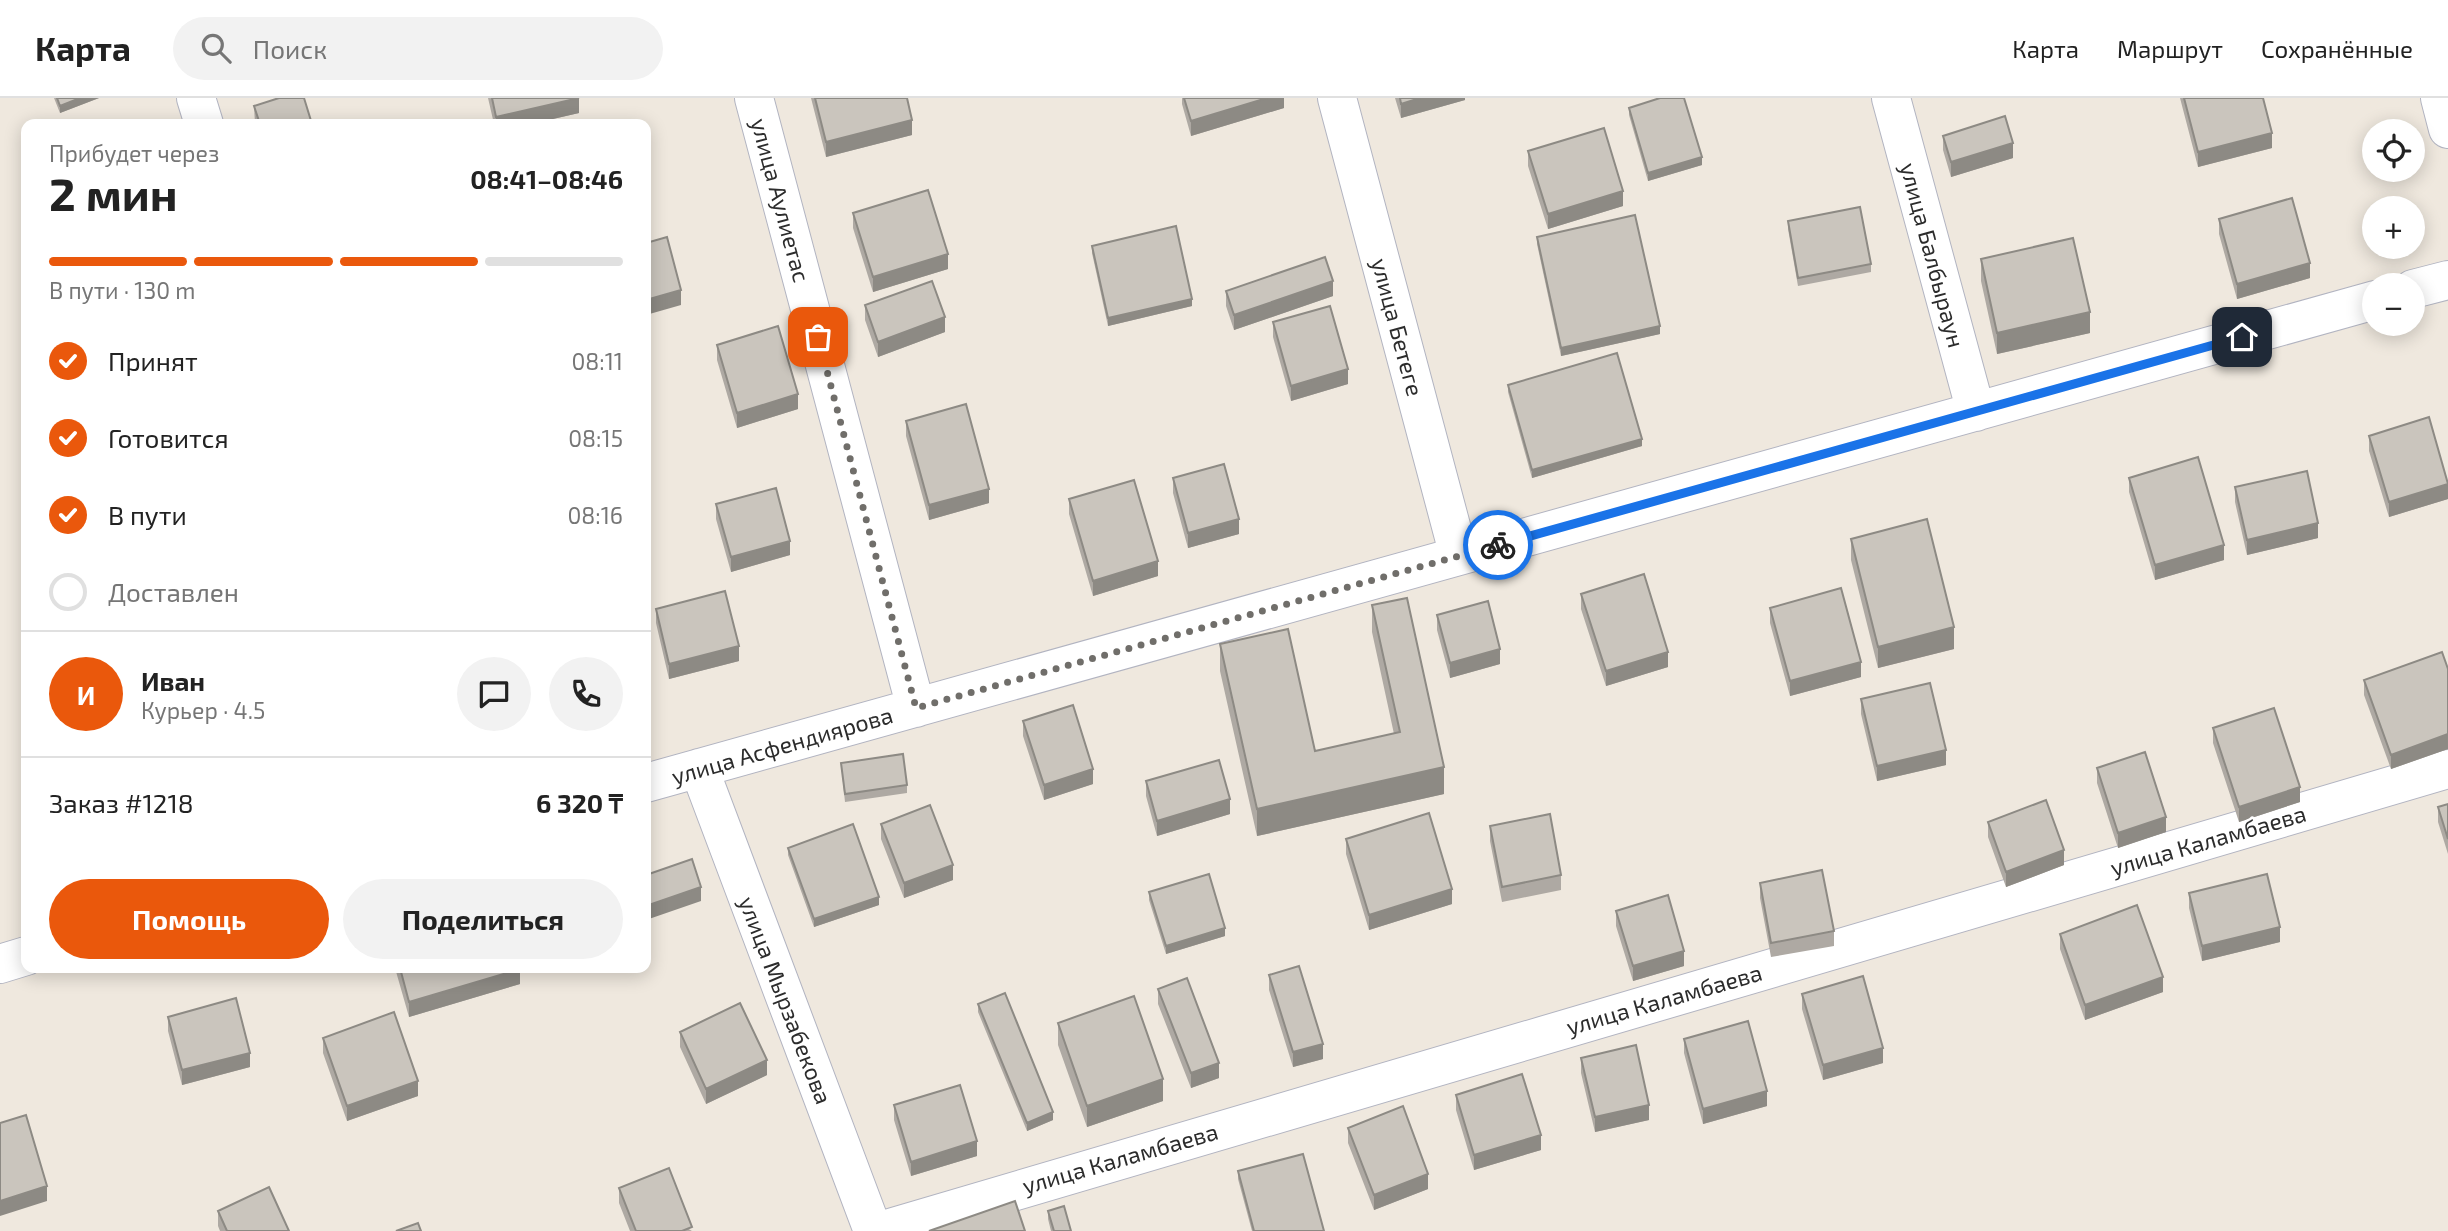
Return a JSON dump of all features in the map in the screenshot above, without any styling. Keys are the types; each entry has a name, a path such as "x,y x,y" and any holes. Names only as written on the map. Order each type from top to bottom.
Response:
{"street":[{"path":"197,98 203,119"},
{"name":"улица Аулиетас","path":"754,98 916,708"},
{"name":"улица Бетеге","path":"1338,98 1459,556"},
{"name":"улица Балбыраун","path":"1891,98 1976,412"},
{"path":"2440,98 2448,129"},
{"path":"2425,286 2448,279"},
{"name":"улица Асфендиярова","path":"651,782 2362,304"},
{"name":"улица Мырзабекова","path":"699,768 873,1231"},
{"name":"улица Каламбаева","path":"880,1231 2448,769"},
{"path":"0,964 21,958"}],"building":[{"path":"57,98 80,98 60,106"},
{"path":"279,98 304,98 310,119 258,119 254,106"},
{"path":"492,98 579,98 496,117"},
{"path":"815,98 907,98 912,120 826,142"},
{"path":"1184,98 1267,98 1191,121"},
{"path":"1400,98 1420,98 1401,104"},
{"path":"1660,98 1684,98 1702,157 1648,173 1629,108"},
{"path":"2184,98 2263,98 2272,133 2198,152"},
{"path":"2005,116 2013,143 1951,162 1943,136"},
{"path":"1604,128 1623,191 1548,214 1528,151"},
{"path":"928,190 948,254 873,277 853,213"},
{"path":"2292,198 2310,263 2237,284 2219,219"},
{"path":"1860,207 1871,264 1798,278 1788,221"},
{"path":"1635,215 1660,326 1561,348 1537,237"},
{"path":"1176,226 1192,299 1108,318 1092,246"},
{"path":"667,237 681,290 651,299 651,242"},
{"path":"2073,238 2090,312 1997,333 1981,259"},
{"path":"1325,257 1333,281 1234,315 1226,291"},
{"path":"932,281 945,317 878,342 865,305"},
{"path":"1330,306 1348,369 1291,386 1273,322"},
{"path":"778,326 798,394 737,413 717,345"},
{"path":"1617,353 1642,439 1532,470 1508,385"},
{"path":"966,404 989,489 929,505 906,421"},
{"path":"2429,417 2448,484 2389,502 2369,436"},
{"path":"2198,457 2224,545 2155,565 2129,478"},
{"path":"1224,464 1239,519 1188,533 1173,478"},
{"path":"2307,471 2318,523 2247,540 2235,487"},
{"path":"1134,480 1158,561 1093,581 1069,499"},
{"path":"776,488 790,541 731,557 716,504"},
{"path":"1927,519 1954,627 1878,647 1851,539"},
{"path":"1644,574 1668,652 1606,671 1581,594"},
{"path":"1841,588 1861,662 1790,681 1770,608"},
{"path":"725,591 739,646 669,664 656,609"},
{"path":"1407,598 1444,767 1257,809 1220,644 1288,629 1315,751 1400,732 1372,605"},
{"path":"1488,601 1500,649 1450,663 1437,615"},
{"path":"2442,652 2448,669 2448,734 2391,755 2364,680"},
{"path":"1930,683 1946,750 1877,766 1861,699"},
{"path":"1073,705 1093,769 1044,785 1023,721"},
{"path":"2274,708 2300,787 2239,807 2213,728"},
{"path":"2145,752 2166,817 2118,833 2097,768"},
{"path":"903,754 907,785 845,794 841,763"},
{"path":"1219,760 1230,799 1157,821 1146,781"},
{"path":"2046,800 2064,850 2006,872 1988,822"},
{"path":"2448,804 2448,839 2438,807"},
{"path":"930,805 953,865 904,883 881,824"},
{"path":"1429,813 1452,889 1369,915 1346,839"},
{"path":"1550,814 1561,875 1502,887 1490,826"},
{"path":"853,824 879,897 814,919 788,848"},
{"path":"692,859 701,887 651,904 651,873"},
{"path":"1822,870 1834,931 1771,943 1760,883"},
{"path":"1209,874 1225,928 1166,946 1149,892"},
{"path":"2267,874 2280,927 2202,946 2189,893"},
{"path":"1668,895 1684,951 1633,966 1616,911"},
{"path":"2137,905 2163,977 2085,1005 2060,934"},
{"path":"1299,966 1323,1044 1293,1052 1269,975"},
{"path":"401,973 507,973 409,1002"},
{"path":"1863,976 1883,1048 1823,1065 1802,994"},
{"path":"1187,978 1219,1063 1191,1073 1158,989"},
{"path":"1005,993 1053,1112 1027,1123 978,1004"},
{"path":"1134,996 1163,1079 1087,1106 1058,1023"},
{"path":"236,998 250,1053 182,1070 168,1017"},
{"path":"740,1003 767,1060 706,1089 680,1032"},
{"path":"394,1012 418,1081 347,1106 323,1038"},
{"path":"1748,1021 1767,1091 1703,1109 1684,1039"},
{"path":"1636,1045 1649,1105 1595,1117 1581,1058"},
{"path":"1522,1074 1541,1135 1474,1155 1456,1095"},
{"path":"960,1085 977,1141 911,1162 894,1105"},
{"path":"1403,1106 1428,1174 1374,1195 1348,1128"},
{"path":"26,1115 47,1186 0,1201 0,1123"},
{"path":"1303,1154 1324,1231 1254,1231 1238,1171"},
{"path":"669,1168 692,1227 682,1231 636,1231 619,1188"},
{"path":"269,1187 289,1231 227,1231 218,1211"},
{"path":"1015,1201 1025,1231 929,1231"},
{"path":"1064,1206 1071,1231 1054,1231 1048,1211"},
{"path":"418,1223 421,1231 396,1231"}],"way so far":[{"path":"818,337 916,708 1498,545"}],"route":[{"path":"1498,545 2242,337"}]}
